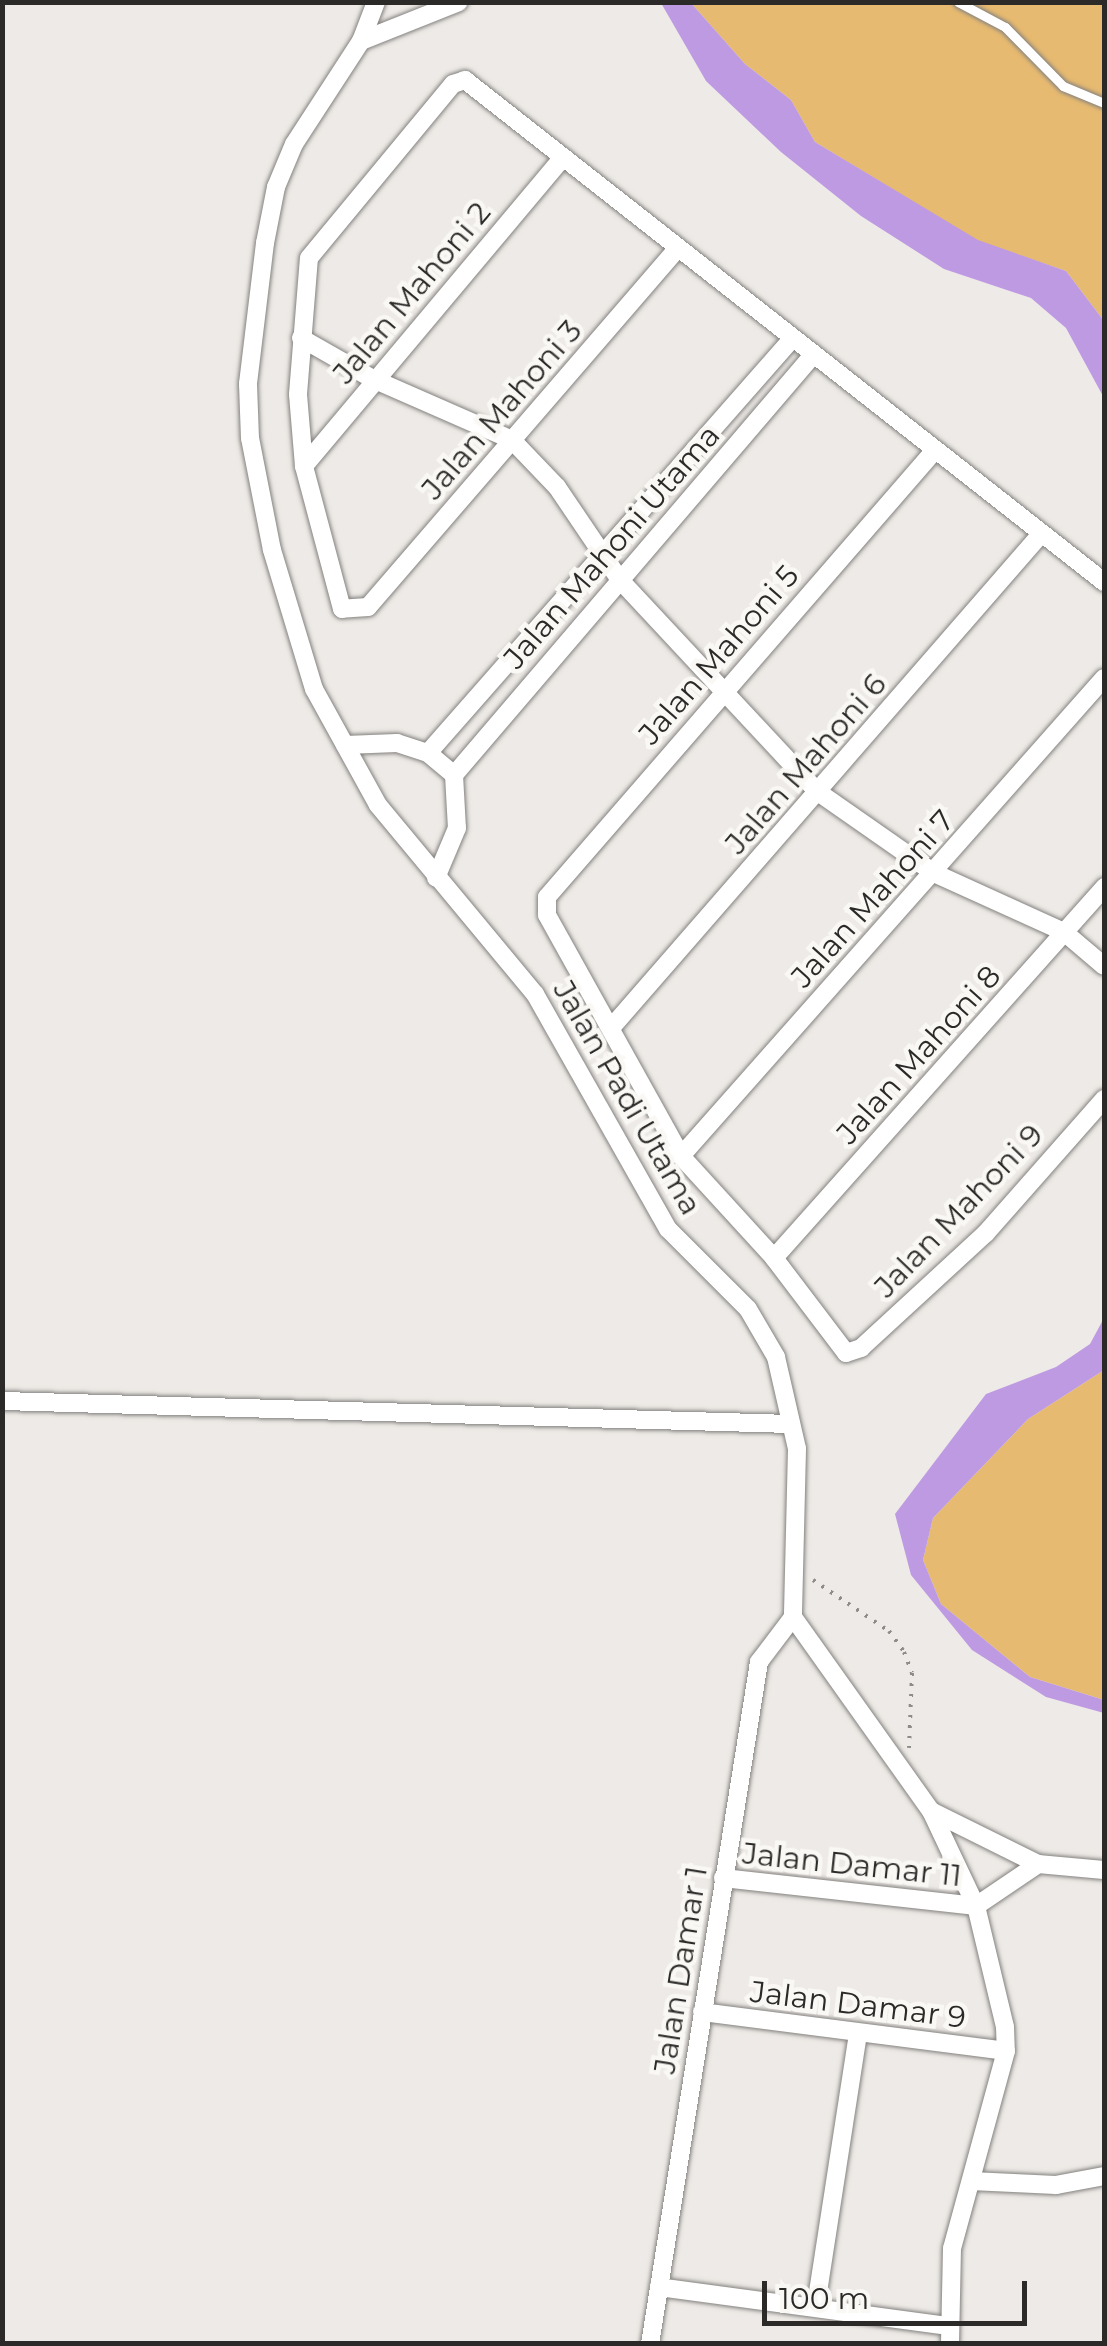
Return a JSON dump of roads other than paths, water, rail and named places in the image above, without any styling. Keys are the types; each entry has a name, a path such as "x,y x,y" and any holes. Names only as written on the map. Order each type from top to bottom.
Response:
{"street":[{"name":"Jalan Padi Utama","path":"376,2 361,41 309,112 276,187 248,384 250,438 272,550 314,689 378,804 535,994 668,1229 748,1309 776,1357 792,1424 796,1570 792,1616"},
{"path":"361,41 459,2"},
{"path":"304,466 301,338 309,258 454,84 466,80 1104,582"},
{"name":"Jalan Mahoni 2","path":"304,466 563,157"},
{"name":"Jalan Mahoni 3","path":"304,466 334,596 342,609 368,607 677,249"},
{"path":"301,338 374,379 512,440 558,487 620,580 818,792 934,874 1064,932 1104,966"},
{"name":"Jalan Mahoni Utama","path":"428,753 607,557 792,339"},
{"name":"Jalan Mahoni Utama","path":"454,775 813,355"},
{"name":"Jalan Mahoni 5","path":"611,1028 547,915 547,897 935,450"},
{"name":"Jalan Mahoni 6","path":"611,1028 1041,534"},
{"name":"Jalan Mahoni 7","path":"681,1156 1104,678"},
{"path":"345,745 397,742 428,753 454,775 458,828 436,878"},
{"name":"Jalan Mahoni 8","path":"774,1258 1104,887"},
{"path":"611,1028 681,1156 774,1258"},
{"name":"Jalan Mahoni 9","path":"774,1258 846,1353 860,1348 986,1232 1104,1098"},
{"path":"2,1401 792,1424"},
{"path":"659,2287 816,2304 949,2335 952,2248 1006,2051 976,1906 931,1811 792,1616"},
{"name":"Jalan Damar 1","path":"650,2344 759,1662 792,1616"},
{"path":"931,1811 1038,1864 1104,1870"},
{"path":"976,1906 1038,1864"},
{"name":"Jalan Damar 11","path":"722,1878 976,1906"},
{"name":"Jalan Damar 9","path":"702,2012 1006,2051"},
{"path":"816,2304 858,2033"},
{"path":"971,2181 1056,2185 1104,2176"}],"lane":[{"path":"958,2 1005,28 1063,86 1104,104"}]}
